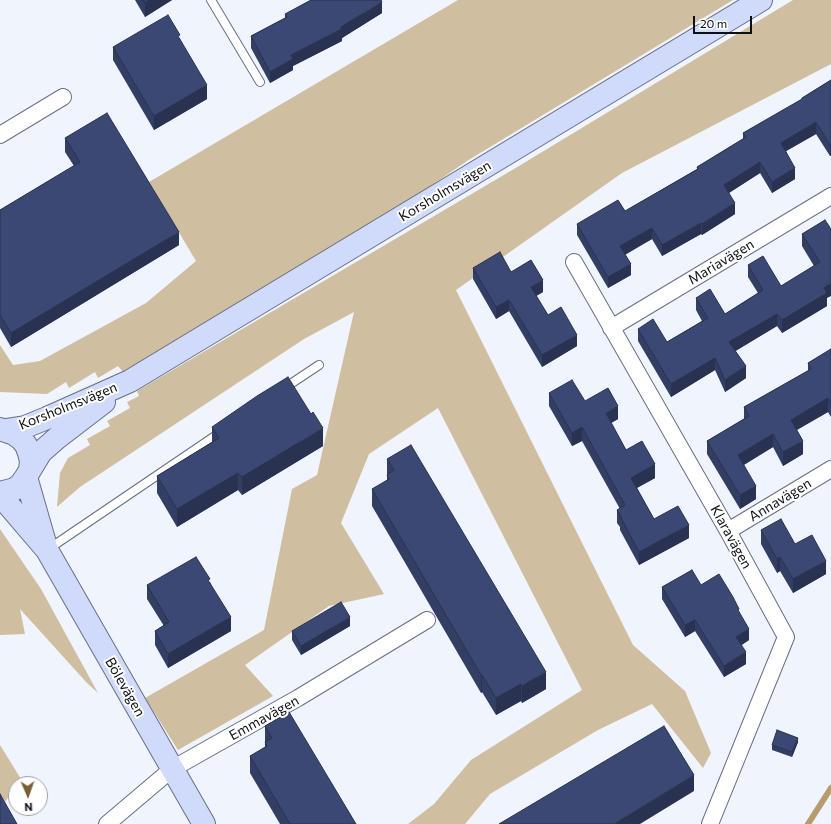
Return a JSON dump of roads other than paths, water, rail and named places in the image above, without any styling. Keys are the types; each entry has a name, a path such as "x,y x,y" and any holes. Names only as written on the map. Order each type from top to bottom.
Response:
{"main road":[{"name":"Korsholmsvägen","path":"0,494 15,489 21,484 41,452 130,381 761,0"},
{"name":"Korsholmsvägen","path":"3,430 25,427 130,381"},
{"name":"Bölevägen","path":"3,430 21,438 29,453 31,461 28,473 47,550"},
{"name":"Bölevägen","path":"0,494 47,550 204,824"}],"street":[{"path":"0,135 63,97"},
{"name":"Mariavägen","path":"611,328 831,196"},
{"name":"Klaravägen","path":"574,262 728,530 786,637 710,824"},
{"name":"Annavägen","path":"728,530 831,469"},
{"name":"Emmavägen","path":"107,824 172,769 298,698 427,620"}],"lane":[{"path":"211,0 260,82"},
{"path":"274,396 319,365"},
{"path":"47,550 228,427"}],"waterway":[{"path":"808,824 831,788"}]}
